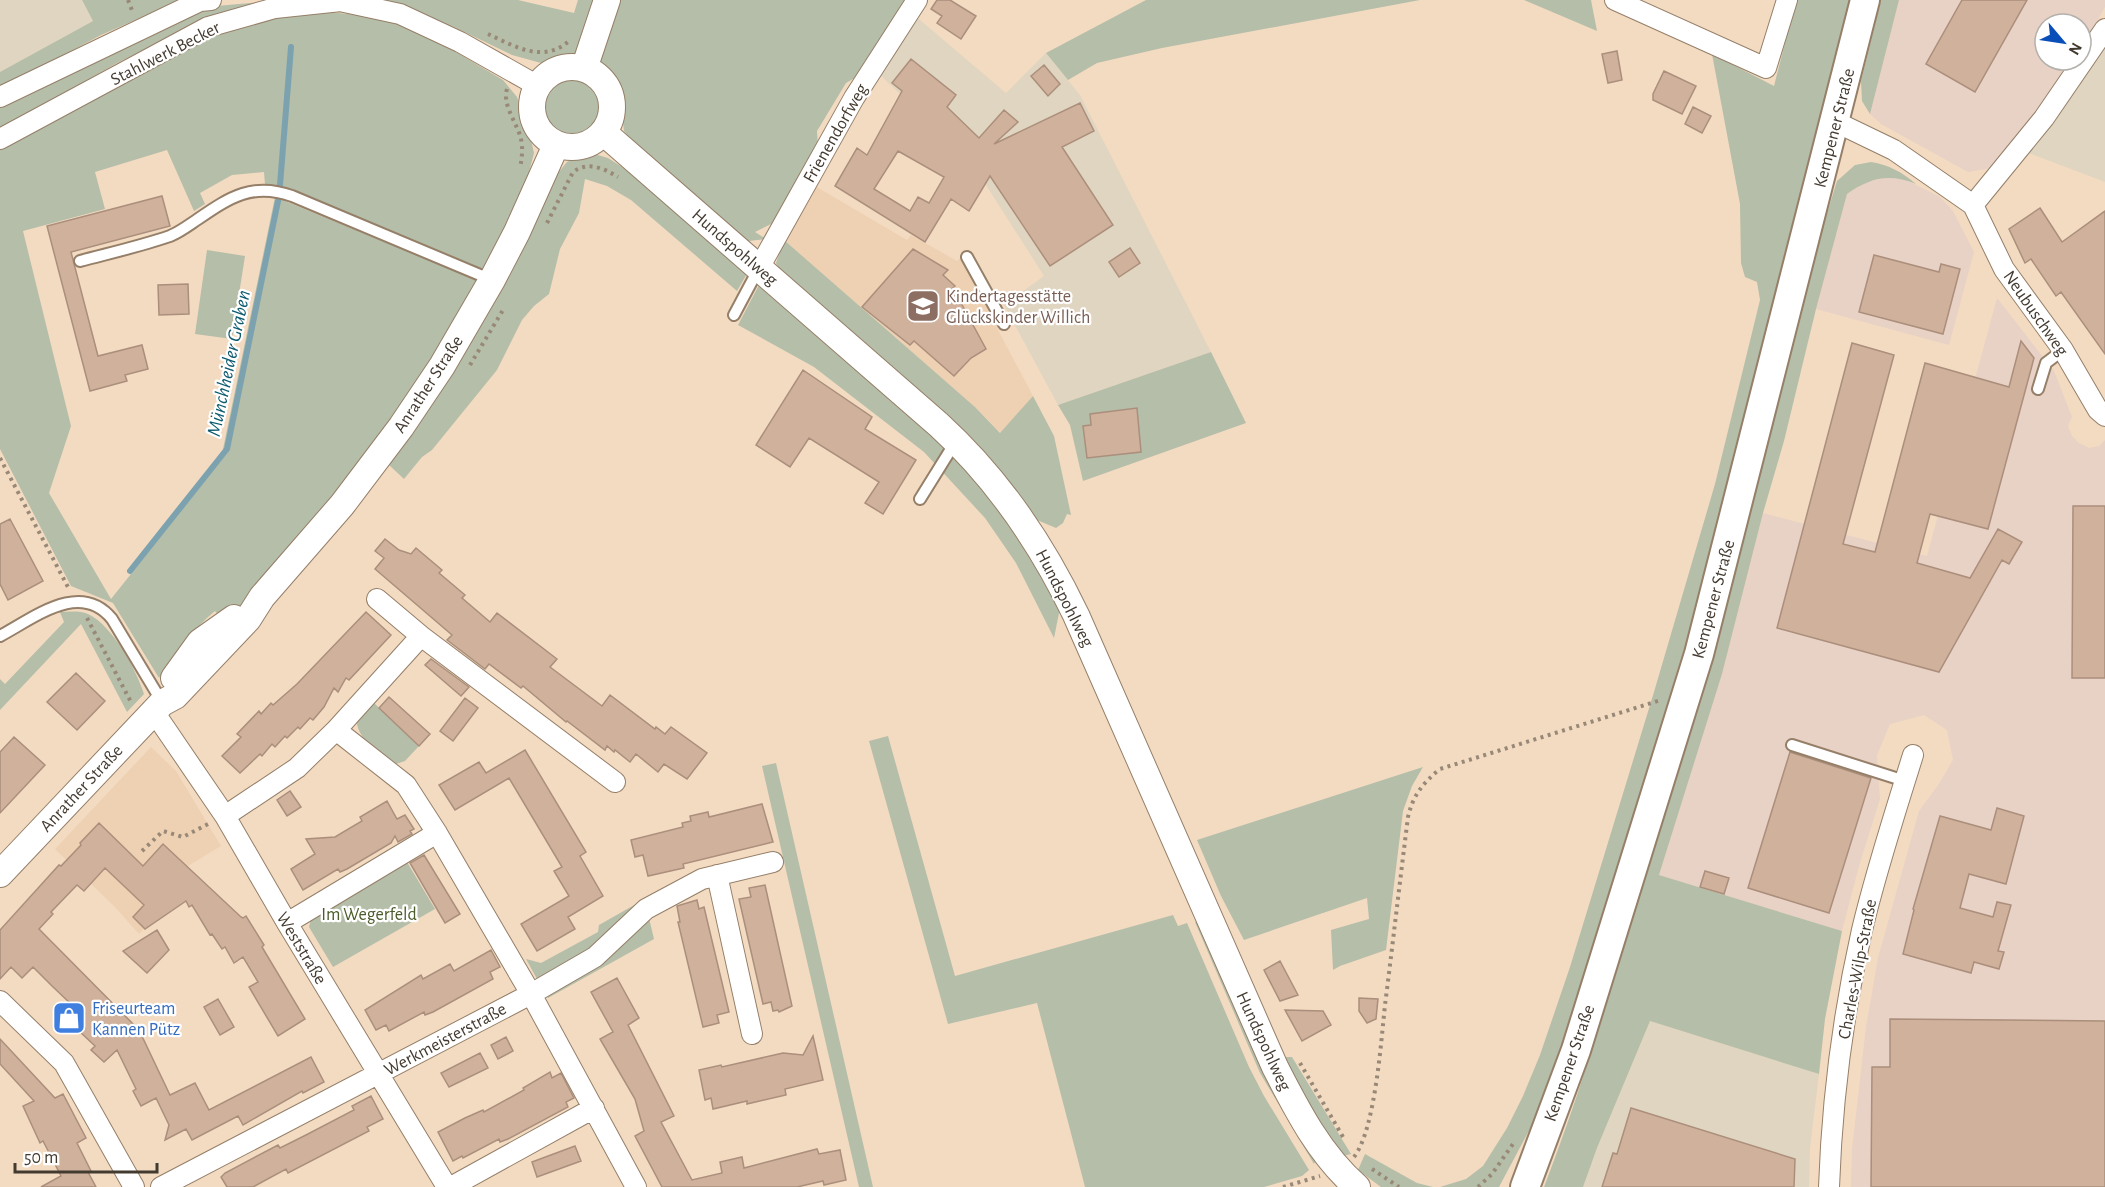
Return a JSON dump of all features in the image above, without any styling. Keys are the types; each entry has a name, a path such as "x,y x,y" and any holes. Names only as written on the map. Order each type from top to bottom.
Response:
{"main road":[{"name":"Kempener Straße","path":"1526,1187 1576,1050 1699,654 1836,122 1865,0"},
{"path":"1510,1187 1528,1158 1576,1050"}],"street":[{"name":"Stahlwerk Becker","path":"0,97 200,1 211,0"},
{"path":"584,69 607,0"},
{"name":"Frienendorfweg","path":"759,268 854,98 917,0"},
{"path":"1615,0 1766,68 1787,0"},
{"name":"Stahlwerk Becker","path":"0,139 208,27 275,8 338,1 400,14 460,42 538,86"},
{"path":"1973,205 2044,118 2105,29"},
{"path":"571,67 584,69 596,74 605,83 612,108 610,120 595,140 583,146 556,145 539,130 534,120 533,97 538,86 558,69 571,67"},
{"name":"Neubuschweg","path":"1836,122 1894,150 1973,205 2004,269 2063,350 2098,410 2105,416"},
{"name":"Hundspohlweg","path":"603,132 956,441 983,469 1018,512 1053,569 1294,1105 1339,1171 1363,1173"},
{"name":"Anrather Straße","path":"0,874 158,707 176,696 248,619 262,597 342,505 401,428 442,366 492,280 517,232 556,145"},
{"path":"377,599 421,636 615,782"},
{"path":"225,816 297,768 336,730 421,636"},
{"name":"Weststraße","path":"158,707 378,1074 449,1187"},
{"path":"336,730 406,785 437,833 531,994 636,1187"},
{"name":"Charles-Wilp-Straße","path":"1829,1187 1837,1077 1853,973 1868,905 1913,755"},
{"path":"287,923 437,833"},
{"name":"Werkmeisterstraße","path":"162,1187 531,994 595,957 646,909 702,879 773,862"},
{"path":"717,875 752,1034"},
{"path":"0,1001 64,1063 134,1187"},
{"path":"449,1187 594,1108"}],"lane":[{"path":"80,261 172,235 237,195 249,191 267,190 292,196 492,280"},
{"path":"967,257 1004,324"},
{"path":"734,315 759,268"},
{"path":"2038,389 2046,363 2063,350"},
{"path":"920,499 956,441"},
{"path":"0,636 63,604 75,601 94,604 107,612 112,619 158,707"},
{"path":"1792,745 1905,781"}],"path":[{"path":"128,0 133,13"},
{"path":"520,171 521,140 505,99 506,91 528,52 558,49 573,37"},
{"path":"573,172 580,167 592,165 611,172 627,182"},
{"path":"1399,1187 1363,1173 1356,1156 1368,1123 1377,1077 1408,817 1412,801 1424,782 1440,769 1664,699"},
{"path":"142,852 163,831 183,837 225,816"},
{"path":"1478,1187 1492,1174 1518,1135"},
{"path":"1314,1170 1324,1187"}],"shaded area":[{"path":"0,0 82,0 93,21 0,72"},
{"path":"1899,0 2105,0 2105,7 2093,28 2093,12 2033,12 2033,72 2066,72 2042,108 1991,168 1968,172 1881,124 1870,114"},
{"path":"913,14 1006,93 1046,53 1080,95 1211,352 1058,405 1004,305 1044,276 972,163 878,73"},
{"path":"2105,44 2105,182 2026,152 2085,72 2093,72 2093,60"},
{"path":"1888,177 1904,179 1940,197 1953,211 1974,252 1949,345 1816,309 1847,194 1863,183"},
{"name":"Kindertagesstätte Glückskinder Willich","path":"815,186 907,240 911,235 957,261 960,258 1033,396 1001,433 975,407 784,240"},
{"path":"1997,298 2054,371 2072,417 2068,426 2072,436 2089,448 2099,446 2105,440 2105,1187 1851,1187 1852,1149 1866,1027 1878,958 1919,811 1953,760 1947,730 1924,715 1890,724 1877,755 1880,799 1842,931 1659,875 1722,674 1763,513 1927,556"},
{"path":"151,747 176,771 221,846 183,869 151,921 139,934 115,907 55,849"},
{"path":"1650,1021 1819,1074 1810,1148 1809,1187 1583,1187"}],"green space":[{"path":"82,0 181,0 101,35 0,89 0,72 93,21"},
{"path":"382,0 518,0 574,13 578,0 906,0 860,75 846,83 817,131 818,149 775,222 755,232 766,239 749,241 731,233 641,152 624,131 620,96 614,81 604,71 561,56 541,63 512,55 454,27"},
{"path":"1146,0 1420,0 1162,48 1097,63 1068,80 1046,53"},
{"path":"1524,0 1591,0 1597,31"},
{"path":"1796,0 1851,0 1712,568 1548,1095 1499,1187 1440,1187 1466,1179 1483,1166 1507,1128 1540,1055 1570,967 1715,484 1760,300 1757,282 1745,277 1741,263 1740,204 1712,54 1774,86"},
{"path":"1881,0 1899,0 1870,114 1862,101 1861,81"},
{"path":"261,2 202,21 117,63 0,129 0,107 109,49 205,7"},
{"path":"329,12 367,16 402,25 434,39 503,80 517,97 534,153 515,210 471,300 376,447 241,605 222,619 215,611 207,618 185,642 159,678 113,603 71,586 0,449 0,148 214,32 288,14","holes":["167,150 194,211 205,204 200,193 232,175 264,172 265,185 288,189 471,266 465,275 275,197 223,449 228,452 111,599 49,493 71,426 23,231 105,209 95,172"]},
{"path":"565,78 577,78 587,82 595,90 599,106 595,122 587,130 577,134 565,134 555,130 547,122 543,112 543,100 547,90 555,82"},
{"path":"582,154 594,154 608,158 633,174 748,272 737,291 631,200 607,186 585,179 579,213 560,249 549,294 522,320 497,370 432,450 422,457 404,479 388,464 557,174 567,162"},
{"path":"1871,162 1895,170 1916,184 1897,179 1880,179 1864,184 1847,194 1722,674 1659,875 1842,931 1825,1019 1819,1074 1650,1021 1583,1187 1544,1187 1576,1099 1603,1010 1814,255 1837,181 1855,165"},
{"path":"784,240 975,407 1000,433 1033,396 1054,436 1071,515 1067,514 1063,523 1056,528 1037,520 1003,474 961,430 781,274 776,263"},
{"path":"207,250 245,256 232,339 195,334"},
{"path":"760,283 933,430 1005,510 1061,603 1054,638 1016,563 985,518 924,452 814,367 738,325"},
{"path":"1211,352 1246,423 1083,481 1070,425 1058,405"},
{"path":"60,612 88,614 106,628 122,649 144,694 127,712 81,624 0,710 0,679 5,684 64,622"},
{"path":"373,702 419,746 405,761 396,764 390,761 361,735 357,722"},
{"path":"888,736 955,976 1173,915 1178,926 1187,923 1249,1067 1309,1170 1302,1176 1264,1187 1085,1187 1037,1003 948,1024 869,741"},
{"path":"776,763 873,1187 859,1187 762,766"},
{"path":"1423,767 1412,786 1403,811 1386,950 1333,970 1331,930 1369,919 1367,898 1244,940 1221,896 1197,840"},
{"name":"Im Wegerfeld","path":"407,862 435,909 333,967 309,927 312,915"},
{"path":"636,904 590,950 537,979 526,959 541,963 598,932 599,925"},
{"path":"649,918 654,939 548,998 546,994"},
{"path":"1195,922 1198,922 1316,1160 1314,1164 1260,1073"},
{"path":"1285,1057 1292,1057 1351,1154 1343,1156 1325,1135 1282,1061"},
{"path":"1365,1154 1417,1183 1433,1187 1381,1187 1358,1170"}],"building":[{"path":"937,0 950,0 976,16 961,39 937,23 942,16 931,9"},
{"path":"1962,0 2027,0 1975,92 1926,64"},
{"path":"1617,51 1622,80 1608,83 1602,54"},
{"path":"911,59 956,95 947,107 979,138 1004,110 1018,122 994,144 1080,103 1094,131 1062,147 1113,225 1050,266 990,176 969,211 951,199 925,242 835,186 857,148 867,155 902,91 892,83","holes":["898,151 944,177 929,203 918,197 910,211 874,189"]},
{"path":"1044,65 1060,84 1048,96 1031,76"},
{"path":"1664,71 1696,86 1682,114 1653,100 1653,94"},
{"path":"1693,107 1711,116 1702,133 1685,124"},
{"path":"162,196 170,226 71,252 98,356 142,345 148,369 125,375 127,381 90,391 47,226"},
{"path":"2040,208 2062,242 2105,211 2105,354 2061,292 2056,296 2031,259 2025,263 2009,229"},
{"path":"1130,248 1140,263 1119,277 1109,262"},
{"path":"913,249 948,270 943,275 955,286 953,288 986,349 971,358 954,376 914,341 910,345 862,307"},
{"path":"1874,255 1939,272 1941,264 1960,269 1943,334 1859,312"},
{"path":"188,284 189,314 159,315 158,285"},
{"path":"2021,341 2034,358 1988,529 1930,514 1917,563 1970,578 1998,529 2022,542 2009,564 2002,560 1939,672 1777,628 1852,343 1894,355 1843,544 1875,552 1925,363 2009,387"},
{"path":"803,370 872,417 865,429 916,460 883,514 865,503 879,482 809,438 790,467 756,445"},
{"path":"1137,408 1141,452 1087,458 1083,426 1091,425 1090,414"},
{"path":"2073,506 2105,506 2105,678 2072,678"},
{"path":"10,519 43,581 8,600 0,584 0,524"},
{"path":"385,539 399,550 411,554 416,548 442,570 439,573 465,595 462,598 490,622 497,613 557,659 550,667 602,706 610,695 655,729 656,727 665,734 671,727 707,753 687,779 664,764 658,772 636,754 630,762 607,746 605,750 566,722 523,686 521,688 489,664 485,669 447,640 452,635 375,569 384,558 375,551"},
{"path":"366,612 391,635 349,680 346,678 338,692 334,688 324,707 313,720 310,718 300,729 298,727 287,738 285,736 275,747 272,744 262,756 260,754 240,773 222,756 241,737 237,734 259,711 261,714 271,703 273,705 297,684"},
{"path":"431,659 469,687 461,696 425,665"},
{"path":"76,673 105,701 77,730 47,702"},
{"path":"389,697 430,734 419,746 379,708"},
{"path":"465,698 478,708 453,741 440,731"},
{"path":"14,737 45,765 0,813 0,752"},
{"path":"525,750 586,852 580,856 603,896 568,917 575,929 537,951 521,924 569,896 554,871 562,867 509,778 455,810 439,785 479,762 486,773"},
{"path":"1790,752 1871,778 1829,913 1748,888"},
{"path":"290,791 301,807 287,816 277,800"},
{"path":"387,801 397,819 405,815 414,829 410,831 412,834 398,842 395,836 391,843 347,869 340,872 338,869 303,890 291,869 315,854 306,839 335,837 362,821 360,817"},
{"path":"762,804 773,842 683,864 684,868 648,876 643,855 635,857 631,840 683,827 682,823 691,821 690,816 708,812 709,817"},
{"path":"1997,808 2024,816 2006,884 1969,874 1960,908 1993,917 1997,902 2011,905 1998,951 2004,952 1999,969 1974,962 1971,973 1903,954 1913,909 1940,816 1991,830"},
{"path":"99,823 143,866 163,844 241,917 246,916 305,1019 278,1036 249,987 258,982 243,957 234,963 225,947 222,949 212,934 210,935 192,905 189,907 186,901 145,929 133,917 144,905 105,868 84,891 77,885 51,912 53,914 39,929 139,1030 170,1095 195,1083 209,1110 311,1057 324,1082 303,1093 302,1091 243,1125 238,1116 192,1140 186,1129 165,1140 169,1125 156,1098 141,1106 133,1091 136,1089 117,1050 104,1062 91,1050 95,1046 62,1015 72,1005 33,967 22,978 11,967 0,979 0,930"},
{"path":"424,855 460,914 445,923 410,863"},
{"path":"1705,871 1729,878 1724,894 1700,887"},
{"path":"765,885 792,1006 779,1012 778,1010 773,1011 771,1002 763,1004 739,899 751,897 749,888"},
{"path":"697,900 699,909 704,907 729,1012 717,1015 719,1023 703,1027 678,922 680,922 677,906"},
{"path":"157,930 169,950 147,973 123,951"},
{"path":"491,950 500,967 490,972 493,979 433,1012 425,1015 424,1012 389,1031 386,1025 376,1030 365,1010 421,975 423,979 450,964 454,971"},
{"path":"1280,961 1298,995 1280,1001 1264,970"},
{"path":"617,978 639,1018 628,1025 674,1116 661,1122 692,1180 722,1173 720,1162 742,1157 744,1168 817,1149 819,1154 840,1150 846,1180 824,1185 823,1181 797,1187 662,1187 635,1136 644,1131 635,1099 600,1039 613,1032 591,992"},
{"path":"1359,998 1378,999 1376,1019 1367,1023 1359,1011"},
{"path":"218,999 234,1027 220,1035 204,1007"},
{"path":"1285,1010 1323,1011 1331,1025 1302,1041"},
{"path":"1890,1019 2105,1021 2105,1187 1871,1187 1872,1067 1890,1067"},
{"path":"813,1036 823,1080 785,1089 786,1095 747,1104 747,1101 713,1109 711,1098 705,1100 699,1070 783,1053 803,1055"},
{"path":"506,1037 513,1051 498,1059 491,1045"},
{"path":"0,1039 55,1098 63,1094 86,1138 77,1143 96,1187 41,1187 61,1176 43,1141 40,1143 23,1106 34,1101 0,1064"},
{"path":"480,1053 488,1068 449,1087 441,1073"},
{"path":"550,1072 552,1078 561,1073 574,1098 566,1102 568,1107 508,1139 500,1142 499,1139 453,1161 438,1132 483,1110 484,1112 524,1090 523,1088"},
{"path":"371,1096 383,1119 367,1127 369,1131 288,1173 286,1169 253,1187 227,1187 221,1177 278,1145 280,1148 354,1110 352,1106"},
{"path":"1631,1108 1795,1159 1794,1187 1602,1187 1613,1153 1617,1154"},
{"path":"575,1146 581,1161 537,1177 532,1162"}],"waterway":[{"name":"Münchheider Graben","path":"280,185 291,47"},
{"name":"Münchheider Graben","path":"130,571 227,449 278,201"}],"place":[{"name":"Kindertagesstätte Glückskinder Willich","path":"923,306"},
{"name":"Friseurteam Kannen Pütz","path":"69,1018"}]}
